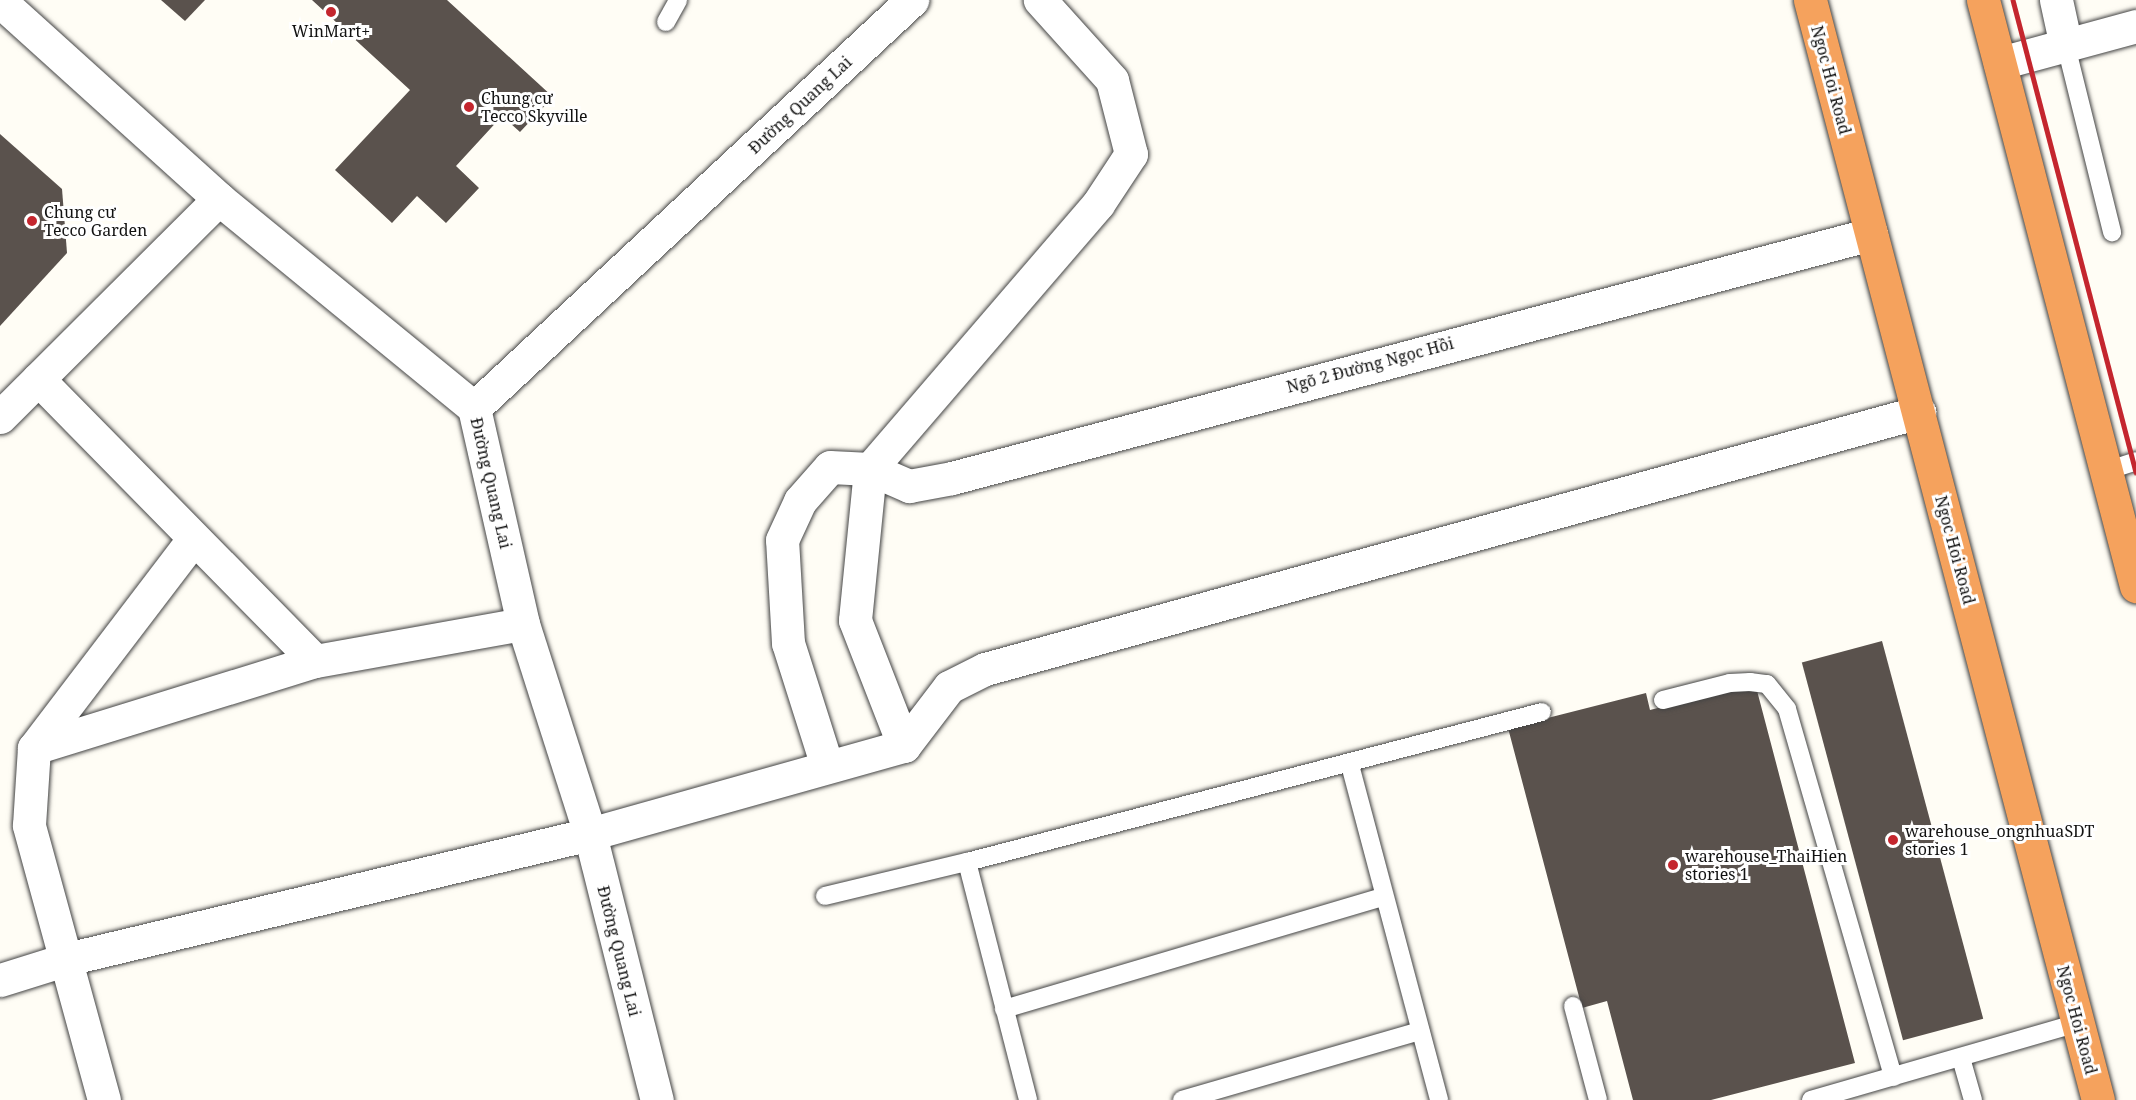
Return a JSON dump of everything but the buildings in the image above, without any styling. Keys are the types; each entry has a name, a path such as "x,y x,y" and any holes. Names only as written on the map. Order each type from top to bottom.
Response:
{"highway":[{"name":"Ngoc Hoi Road","path":"1810,0 2098,1100"},
{"path":"1983,0 2121,466 2136,585"}],"street":[{"name":"Đường Quang Lai","path":"657,1100 590,834 523,624 474,408 912,0"},
{"path":"904,746 855,620 870,469 1098,204 1131,154 1112,80 1040,0"},
{"path":"2056,0 2066,46"},
{"path":"0,1 219,199 474,408"},
{"path":"2000,63 2136,26"},
{"path":"0,417 219,199"},
{"name":"Ngõ 2 Đường Ngọc Hồi","path":"827,766 788,643 782,540 800,501 830,466 870,469 909,486 952,478 1871,234"},
{"path":"38,379 315,661"},
{"path":"0,980 67,959 590,834 904,746 949,687 985,669 1918,412"},
{"path":"104,1100 29,825 34,748 193,539"},
{"path":"34,748 315,661 523,624"}],"lane":[{"path":"666,22 678,0"},
{"path":"2066,46 2112,232"},
{"path":"1663,700 1730,683 1750,682 1767,684 1787,709 1893,1077"},
{"path":"825,896 1350,765 1542,712"},
{"path":"1350,765 1383,897 1439,1100"},
{"path":"967,862 1028,1100"},
{"path":"1004,1009 1383,897"},
{"path":"1574,1006 1598,1100"},
{"path":"1810,1100 2078,1023"},
{"path":"1182,1100 1420,1031"},
{"path":"1961,1058 1973,1100"}],"railway":[{"path":"2013,0 2136,472"}],"place":[{"name":"WinMart+","path":"331,12"},
{"name":"Chung cư Tecco Skyville","path":"469,107"},
{"name":"Chung cư Tecco Garden","path":"32,221"},
{"name":"warehouse_ongnhuaSDT stories 1","path":"1893,840"},
{"name":"warehouse_ThaiHien stories 1","path":"1673,865"}]}
